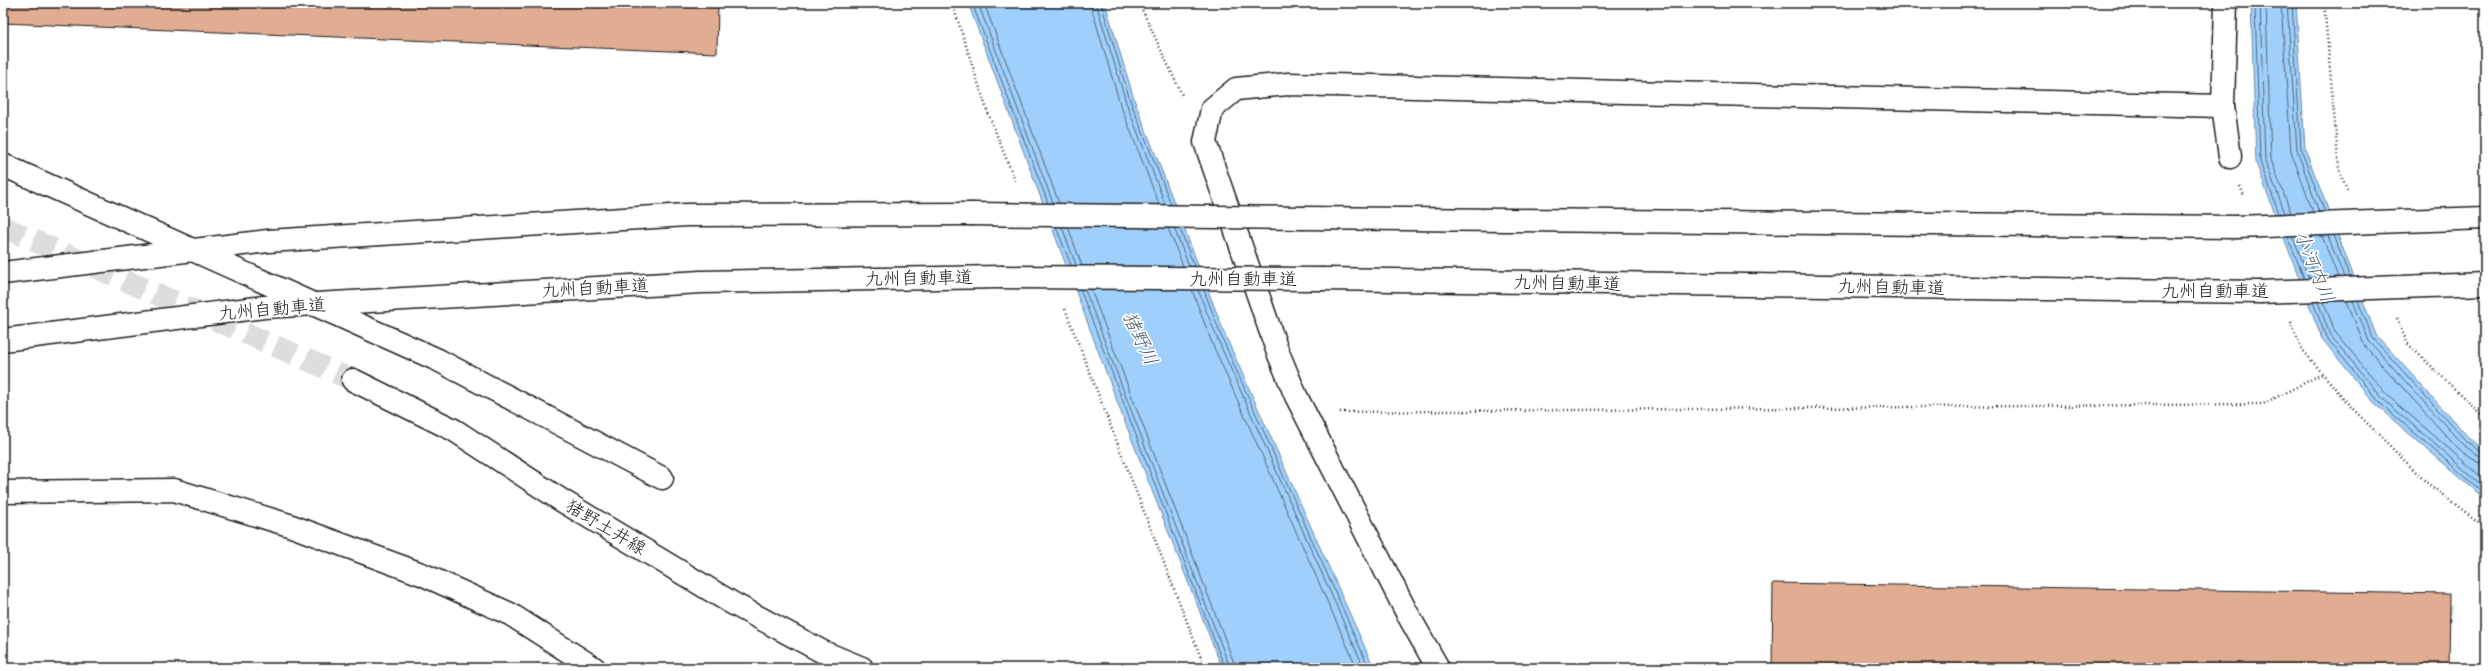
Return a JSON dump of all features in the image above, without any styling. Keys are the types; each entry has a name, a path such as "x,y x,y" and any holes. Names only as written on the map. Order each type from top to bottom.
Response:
{"main road":[{"path":"2226,3 2223,106 2230,157"},
{"path":"1438,668 1407,613 1304,413 1277,350 1205,142 1212,109 1236,89 1288,84 2223,106"},
{"path":"3,165 438,360 662,478"},
{"path":"3,272 268,241 687,215 971,214 2236,227 2485,218"},
{"name":"九州自動車道","path":"3,340 264,307 701,282 1002,277 2260,292 2485,284"},
{"name":"猪野土井線","path":"353,380 454,430 561,500 732,603 823,652 862,668"},
{"path":"3,492 174,490 282,522 424,575 510,614 594,668"}],"path":[{"path":"952,3 988,112 1017,187"},
{"path":"1139,3 1205,142"},
{"path":"2324,3 2340,169"},
{"path":"1064,305 1205,668"},
{"path":"2407,343 2485,418"},
{"path":"2301,348 2351,406 2426,482 2485,527"},
{"path":"1304,413 2263,404 2322,374"}],"water":[{"name":"猪野川","path":"968,3 1105,3 1134,99 1226,337 1374,668 1222,668 1121,412"},
{"name":"小河内川","path":"2251,3 2296,3 2305,149 2376,335 2469,438 2485,450 2485,499 2377,406 2322,339 2256,163"}],"building":[{"path":"3,3 718,3 717,53 3,23"},
{"path":"1773,583 2450,594 2449,668 1772,668"}],"tunnel":[{"path":"3,227 353,380"}]}
